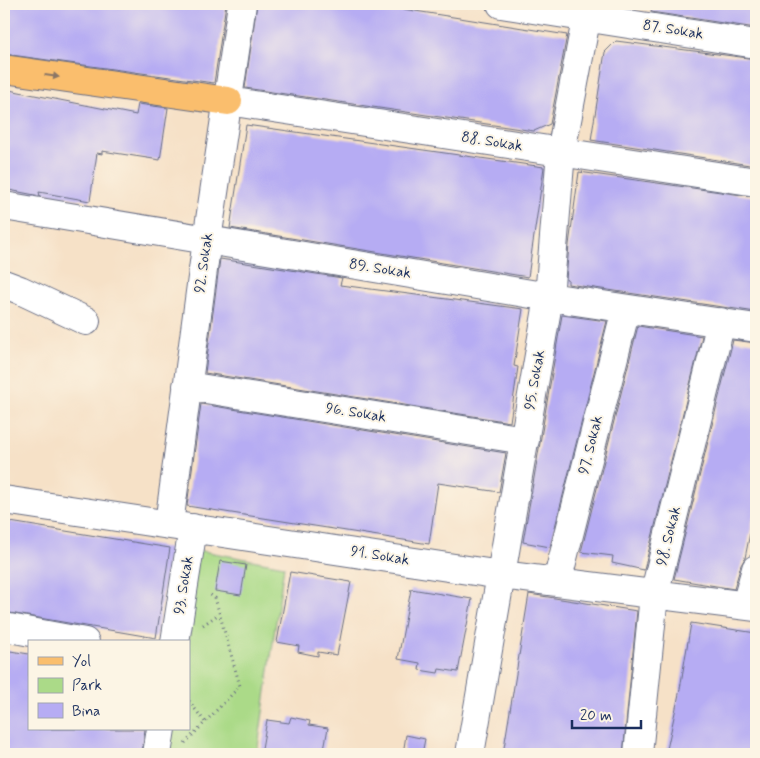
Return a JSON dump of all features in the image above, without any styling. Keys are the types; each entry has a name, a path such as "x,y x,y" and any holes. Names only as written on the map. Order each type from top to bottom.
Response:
{"main road":[{"path":"4,69 228,101"}],"street":[{"name":"92. Sokak","path":"181,526 187,386 242,4"},
{"name":"87. Sokak","path":"501,4 588,10 756,44"},
{"name":"95. Sokak","path":"470,754 550,297 561,152 588,10"},
{"name":"88. Sokak","path":"228,101 756,182"},
{"name":"89. Sokak","path":"4,206 550,297 756,328"},
{"path":"4,284 86,321"},
{"name":"97. Sokak","path":"557,582 626,309"},
{"name":"98. Sokak","path":"638,754 654,595 721,322"},
{"name":"96. Sokak","path":"187,386 525,440"},
{"name":"91. Sokak","path":"4,500 501,575 751,606"},
{"name":"93. Sokak","path":"175,640 185,577 181,526"},
{"path":"751,606 756,569"},
{"path":"4,627 74,640"},
{"path":"161,730 169,751"}],"path":[{"path":"169,751 205,722 240,686 215,598 185,577"},
{"path":"190,702 205,722"}],"green space":[{"path":"197,550 284,566 257,754 166,754 170,730 190,730 189,640"}],"building":[{"path":"4,4 226,4 214,83 4,54"},
{"path":"257,4 371,4 567,35 550,124 534,131 245,88"},
{"path":"652,4 756,4 756,28 651,12"},
{"path":"616,41 756,59 756,166 591,140 605,52"},
{"path":"4,89 136,115 138,104 168,108 160,160 102,151 102,154 97,153 90,201 39,192 40,196 4,189"},
{"path":"246,125 544,167 528,277 230,228"},
{"path":"579,172 756,197 756,312 568,284 568,280 566,280 569,245"},
{"path":"220,259 342,278 340,285 523,309 514,366 518,367 510,422 205,373"},
{"path":"562,315 607,321 550,547 523,542"},
{"path":"638,326 702,336 644,570 612,563 613,556 581,552"},
{"path":"733,340 756,343 756,503 745,558 734,589 674,579"},
{"path":"201,404 506,453 499,492 438,483 429,544 187,506"},
{"path":"4,521 170,548 156,638 4,612"},
{"path":"220,561 246,565 241,595 215,591"},
{"path":"290,572 351,582 337,655 318,652 318,656 298,652 299,646 277,642"},
{"path":"411,589 472,599 458,672 439,669 438,673 419,670 420,663 398,659"},
{"path":"529,594 637,611 623,754 503,754"},
{"path":"691,623 756,633 756,754 666,754 680,689"},
{"path":"4,650 28,654 28,730 145,730 142,754 6,754 4,738"},
{"path":"291,717 310,721 309,725 328,728 323,754 261,754 267,720 289,723"},
{"path":"406,735 425,739 422,754 403,754"}]}
